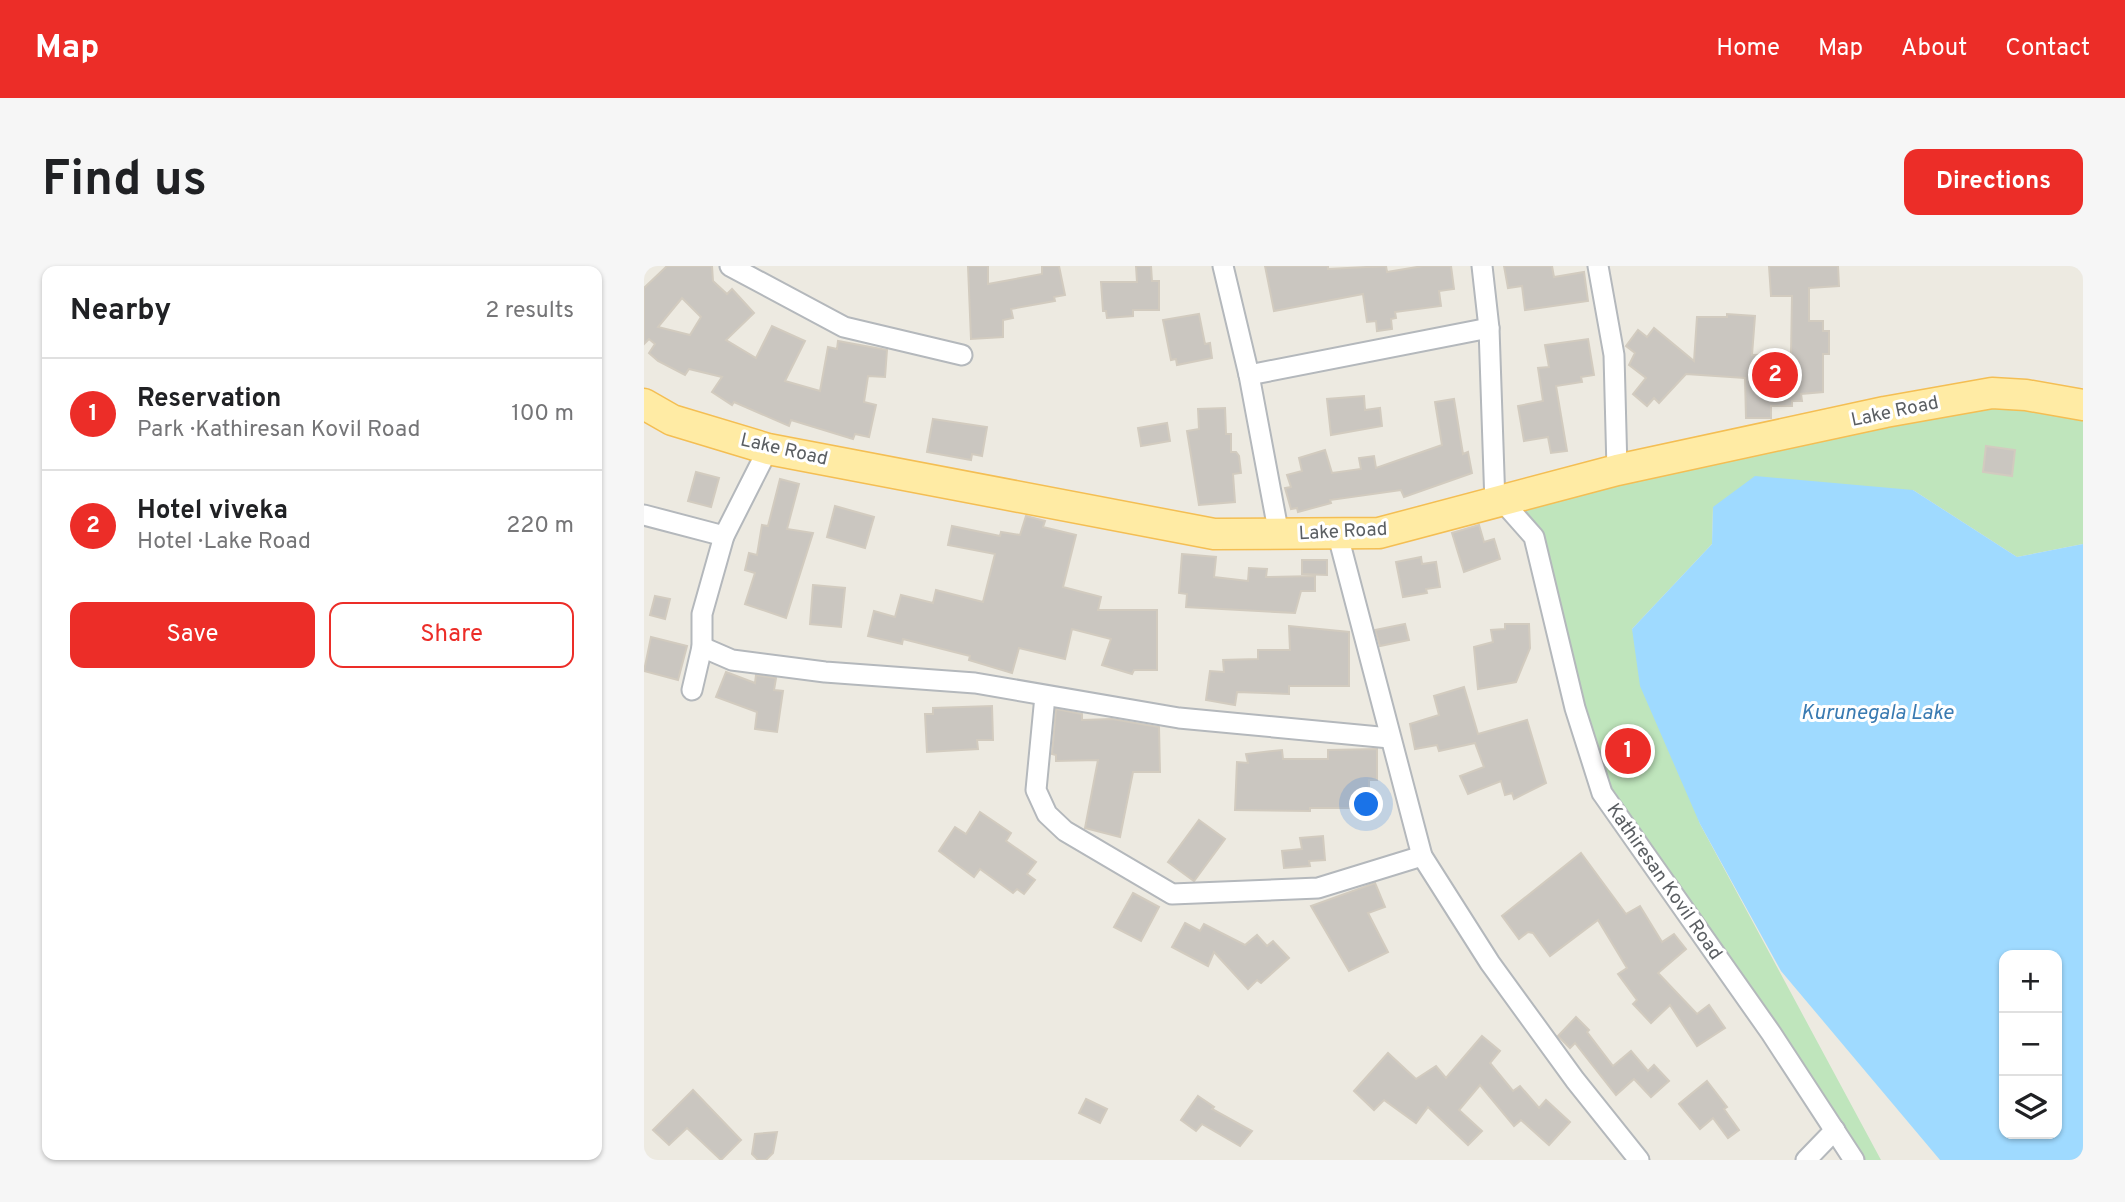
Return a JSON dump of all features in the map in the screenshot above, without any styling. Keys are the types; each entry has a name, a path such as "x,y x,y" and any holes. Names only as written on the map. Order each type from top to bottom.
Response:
{"main road":[{"name":"Lake Road","path":"644,404 672,421 768,449 1214,534 1279,535 1379,533 1617,470 1885,412 1992,393 2026,395 2083,405"}],"street":[{"path":"730,266 844,327 962,355"},
{"path":"1223,266 1249,375 1279,535"},
{"path":"1482,266 1489,328 1499,503"},
{"path":"1598,266 1614,355 1617,470"},
{"path":"1249,375 1489,328"},
{"path":"692,690 702,647 702,614 724,536 768,449"},
{"name":"Kathiresan Kovil Road","path":"1499,503 1534,537 1575,708 1602,793 1771,1033 1854,1160"},
{"path":"644,515 724,536"},
{"path":"1337,532 1422,856 1490,963 1575,1080 1639,1160"},
{"path":"702,647 732,660 825,672 975,683 1179,718 1390,738"},
{"path":"1045,696 1036,790 1047,814 1065,831 1172,894 1318,888 1422,856"},
{"path":"1806,1160 1835,1130"}],"green space":[{"path":"1992,393 2083,405 2083,544 2017,557 1913,490 1713,507 1712,544 1632,629 1700,824 1881,1160 1854,1160 1602,793 1534,537 1503,502"}],"water":[{"name":"Kurunegala Lake","path":"1755,476 1913,490 2017,557 2083,544 2083,1160 1940,1160 1781,971 1700,824 1640,686 1632,629 1712,544 1713,507"}],"building":[{"path":"667,266 712,266 713,281 727,294 732,289 754,313 726,340 756,358 772,326 805,341 785,381 820,391 828,347 837,349 838,341 887,350 885,377 868,376 864,402 876,405 869,437 855,434 853,439 791,420 789,426 734,402 732,405 712,392 722,377 689,369 685,375 658,361 649,353 655,344 649,339 644,344 644,288","holes":["682,298 701,317 690,335 658,327"]},
{"path":"968,266 988,266 988,284 1042,274 1042,266 1059,266 1065,295 1054,297 1055,301 1011,309 1013,318 1003,320 1003,337 971,339"},
{"path":"1136,266 1151,266 1152,281 1159,281 1159,310 1133,310 1133,316 1107,318 1106,311 1103,311 1101,282 1137,282"},
{"path":"1265,266 1328,266 1328,269 1386,266 1387,272 1423,266 1451,266 1454,289 1439,291 1441,306 1395,312 1396,318 1391,319 1392,329 1377,331 1376,321 1367,322 1363,294 1274,311"},
{"path":"1504,266 1552,266 1554,277 1584,272 1588,301 1525,310 1522,286 1508,288"},
{"path":"1769,266 1838,266 1839,286 1809,288 1809,321 1823,321 1823,331 1829,331 1829,354 1823,354 1823,392 1801,394 1802,401 1792,401 1792,406 1771,406 1771,418 1746,418 1745,378 1686,374 1659,403 1654,398 1647,406 1633,394 1646,378 1629,365 1635,353 1626,346 1638,330 1647,337 1654,328 1694,361 1697,317 1727,317 1727,314 1755,316 1752,355 1791,354 1792,296 1771,296"},
{"path":"1199,314 1205,344 1210,343 1212,358 1177,365 1176,359 1171,360 1163,320"},
{"path":"1588,339 1594,375 1581,377 1582,382 1556,386 1567,451 1551,453 1548,437 1524,441 1518,406 1543,401 1538,368 1549,367 1545,345"},
{"path":"1364,396 1365,410 1380,408 1382,426 1331,435 1327,399"},
{"path":"1454,399 1463,454 1468,452 1472,473 1404,497 1401,490 1330,500 1331,503 1298,512 1297,508 1291,509 1285,488 1291,487 1287,475 1302,471 1299,458 1325,450 1332,473 1361,469 1359,458 1374,456 1376,468 1442,445 1435,402"},
{"path":"1225,408 1226,434 1231,434 1231,452 1236,452 1239,456 1241,473 1233,474 1235,502 1199,505 1187,431 1199,429 1198,409"},
{"path":"933,419 987,427 982,456 972,454 971,460 927,452"},
{"path":"1167,423 1170,441 1141,446 1138,428"},
{"path":"1986,446 2015,450 2012,476 1983,472"},
{"path":"696,472 719,478 711,507 688,501"},
{"path":"780,479 799,484 787,529 813,533 786,618 745,604 755,573 745,570 749,553 757,555 762,525 768,526"},
{"path":"835,506 874,517 865,548 827,537"},
{"path":"1026,516 1045,521 1043,527 1076,535 1063,587 1101,597 1098,610 1157,610 1157,670 1134,670 1132,674 1102,665 1111,639 1072,629 1065,659 1019,648 1012,673 969,660 970,656 903,639 902,644 868,636 874,611 895,617 901,595 933,603 936,590 983,602 995,554 948,545 952,526 1000,536 1001,532 1020,535"},
{"path":"1479,525 1484,542 1494,539 1500,559 1464,572 1452,533"},
{"path":"1182,554 1216,557 1214,577 1248,581 1249,568 1267,569 1266,577 1315,576 1315,591 1301,591 1295,613 1186,607 1187,594 1179,593"},
{"path":"1421,557 1422,564 1436,562 1440,587 1426,589 1427,593 1403,597 1396,562"},
{"path":"1302,560 1327,560 1327,575 1302,574"},
{"path":"813,585 845,588 841,627 810,624"},
{"path":"655,596 670,599 665,619 650,615"},
{"path":"1405,624 1409,640 1380,646 1375,630"},
{"path":"1505,624 1529,624 1530,648 1516,682 1478,689 1474,647 1493,642 1491,630 1505,629"},
{"path":"1289,626 1349,632 1349,686 1289,686 1289,694 1237,692 1235,705 1206,700 1210,671 1224,672 1223,660 1258,659 1258,650 1290,650"},
{"path":"651,637 687,646 678,680 644,671"},
{"path":"726,672 755,683 756,675 776,678 774,690 783,691 777,732 755,729 757,712 716,697"},
{"path":"1464,687 1478,734 1527,720 1546,783 1514,799 1512,793 1505,795 1501,781 1468,794 1460,776 1484,767 1475,743 1439,751 1437,745 1415,749 1410,724 1439,715 1434,696"},
{"path":"992,706 993,740 977,740 978,749 927,752 925,714 933,714 933,708"},
{"path":"1056,709 1082,714 1082,720 1112,719 1159,727 1160,772 1133,772 1120,837 1085,828 1098,760 1056,761 1056,755 1052,754"},
{"path":"1377,749 1377,780 1369,780 1369,808 1310,808 1310,811 1235,810 1237,762 1248,763 1246,754 1282,750 1283,759 1328,759 1328,750"},
{"path":"980,812 1011,833 1006,841 1036,862 1027,874 1035,880 1024,894 1017,889 1013,893 980,869 974,877 939,851 955,827 966,834"},
{"path":"1199,820 1225,839 1194,881 1168,862"},
{"path":"1323,836 1325,860 1309,861 1310,866 1284,868 1282,851 1302,849 1300,838"},
{"path":"1581,853 1626,914 1640,906 1662,942 1674,934 1686,949 1658,973 1697,1014 1709,1005 1725,1028 1697,1046 1670,1005 1651,1023 1633,1004 1637,1000 1618,974 1627,968 1598,920 1550,956 1533,933 1528,932 1519,939 1502,916"},
{"path":"1375,883 1385,907 1368,913 1388,952 1349,971 1311,906"},
{"path":"1133,893 1159,907 1141,941 1114,927"},
{"path":"1185,923 1200,931 1204,924 1245,945 1257,935 1267,946 1273,941 1289,958 1261,983 1257,980 1248,989 1214,952 1208,966 1172,947"},
{"path":"1576,1017 1589,1030 1587,1032 1613,1066 1631,1051 1648,1071 1654,1065 1669,1081 1651,1097 1634,1079 1616,1095 1575,1043 1570,1048 1558,1036"},
{"path":"1482,1036 1500,1051 1490,1063 1513,1091 1520,1086 1539,1108 1546,1100 1570,1122 1549,1145 1521,1120 1514,1126 1480,1085 1459,1110 1482,1131 1468,1145 1428,1107 1416,1123 1384,1100 1374,1110 1354,1091 1388,1053 1416,1079 1436,1066 1446,1078"},
{"path":"1707,1081 1727,1107 1724,1109 1739,1130 1728,1138 1713,1118 1700,1129 1679,1104"},
{"path":"693,1090 741,1140 721,1160 687,1128 669,1145 653,1130"},
{"path":"1198,1096 1214,1107 1212,1109 1252,1131 1240,1146 1202,1124 1196,1131 1181,1120"},
{"path":"1086,1099 1107,1109 1100,1123 1079,1113"},
{"path":"777,1132 773,1153 766,1160 758,1160 752,1154 755,1134"}],"place":[{"name":"Hotel viveka","path":"1775,375"},
{"name":"Reservation","path":"1628,751"}]}
